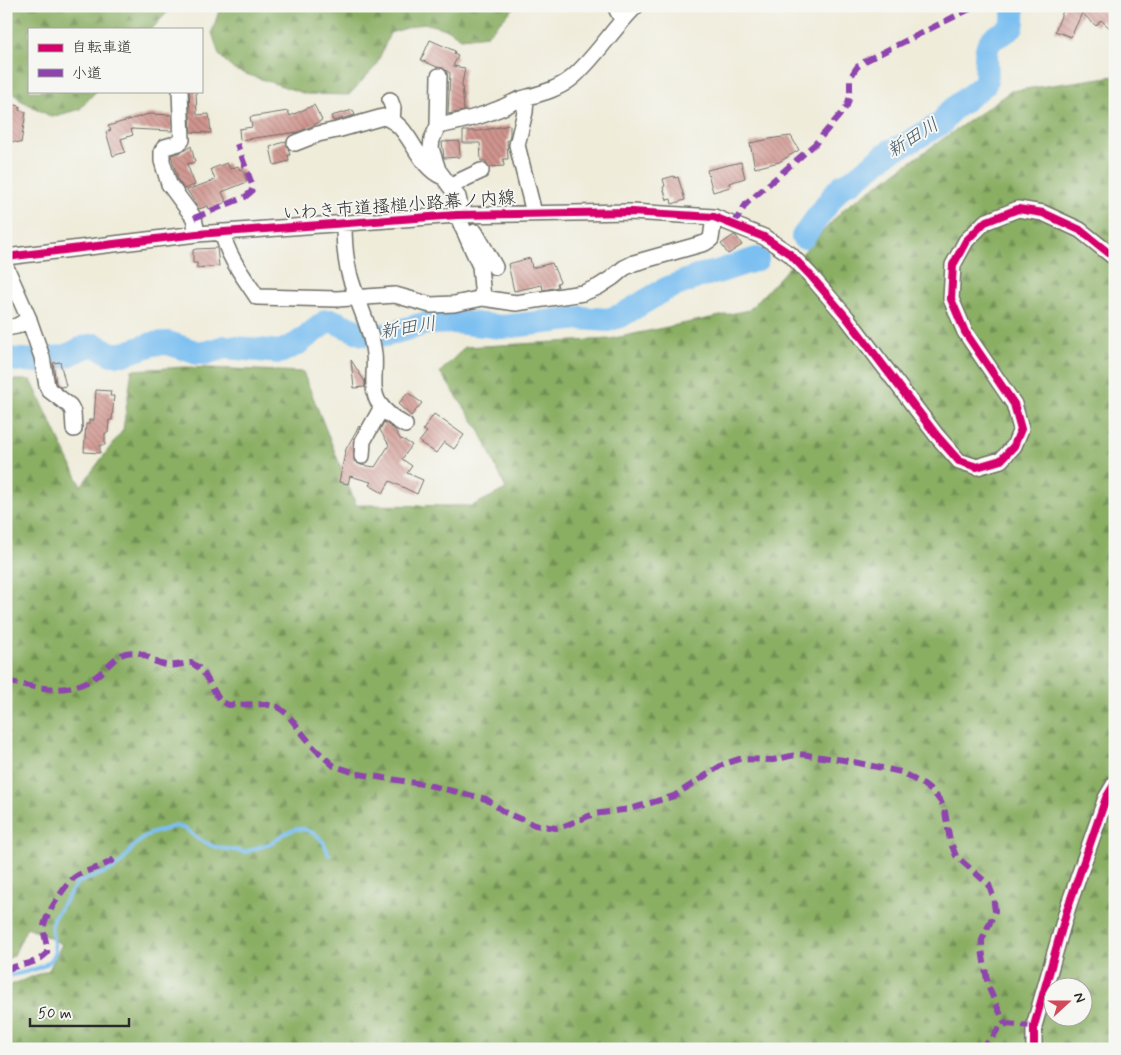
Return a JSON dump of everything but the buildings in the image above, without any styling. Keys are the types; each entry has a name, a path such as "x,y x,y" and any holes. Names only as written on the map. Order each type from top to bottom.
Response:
{"street":[{"path":"438,126 469,120 559,87 572,78 598,50 619,13 636,6"},
{"path":"439,76 438,126 432,139 434,161 458,197 480,266 484,298"},
{"path":"180,92 182,140 179,143 165,147 162,151 162,160 169,184 194,218 197,234"},
{"path":"526,98 525,112 517,145 534,213"},
{"path":"390,100 393,108 392,121"},
{"path":"295,143 318,134 383,117 392,121 409,139 424,163 435,174 448,182 462,180 481,171"},
{"name":"いわき市道搔槌小路幕ノ内線","path":"6,257 197,234 463,215 632,212 714,217 764,237 790,254 847,318 937,436 959,461 977,466 1001,460 1014,446 1022,429 1014,404 965,332 951,299 953,264 966,240 985,222 1018,209 1043,214 1080,230 1115,258"},
{"path":"463,215 495,267"},
{"path":"222,232 225,247 257,297 337,299 395,295 432,305 454,304 484,298 516,302 583,292 598,287 634,263 705,243 712,239 714,217"},
{"path":"344,224 344,243 349,273 370,335 374,354 375,392 379,404 395,420 405,425"},
{"path":"6,267 29,319 42,361 47,386 49,390 70,406 73,412 74,429"},
{"path":"6,328 16,326 29,319"},
{"path":"362,456 363,441 382,407"},
{"path":"1034,1049 1034,1026 1068,907 1106,798 1115,783"}],"green space":[{"path":"6,6 173,6 153,28 28,28 28,92 95,92 80,109 52,117 20,100 6,86"},
{"path":"215,6 514,6 514,8 487,35 461,38 449,30 424,23 390,33 376,66 349,95 306,94 234,70 219,55 212,32 219,11"},
{"path":"1115,76 1115,1049 6,1049 6,987 49,970 62,944 27,927 14,955 6,960 6,380 31,380 81,486 123,430 132,370 185,367 303,372 356,505 472,506 506,489 479,429 440,372 465,347 610,339 749,310 845,208 1011,91"}],"waterway":[{"name":"新田川","path":"803,237 843,185 851,182 890,151 942,123 949,112 985,84 987,75 986,53 989,44 991,40 1012,26 1013,6"},
{"name":"新田川","path":"6,359 38,361 66,356 85,347 96,345 111,354 123,354 153,344 168,343 198,353 205,353 225,347 280,352 297,344 327,321 333,321 363,334 385,335 427,323 456,322 502,327 580,318 608,320 622,315 666,289 702,275 757,259"},
{"path":"6,977 35,969 49,962 55,950 52,931 53,919 77,883 112,870 147,835 175,826 186,829 198,839 215,847 245,852 272,843 284,834 296,829 304,829 317,835 324,843 329,855"}],"marked path":[{"path":"733,225 746,204 815,144 847,106 850,96 850,78 857,67 867,60 976,6"},
{"path":"194,218 245,197 251,192 253,187 237,144"},
{"path":"6,681 54,689 77,686 99,674 118,657 132,652 142,654 165,665 172,666 192,663 202,670 220,701 229,705 264,704 278,707 287,714 315,749 334,766 359,774 428,785 486,799 506,813 535,825 556,828 594,814 630,809 674,796 722,765 739,759 773,760 799,754 844,760 901,772 924,785 935,794 945,812 950,841 956,856 989,885 995,911 982,940 982,950 988,986 1005,1024"},
{"path":"6,970 36,961 47,953 44,933 45,921 71,880 117,857"},
{"path":"979,1049 991,1040 999,1027 1005,1024 1034,1026"}],"cycle path":[{"path":"6,257 197,234 457,215 631,212 714,217 764,237 790,254 847,318 937,436 959,461 977,467 1001,460 1014,446 1021,429 1014,404 965,332 951,299 953,265 966,241 985,222 1018,209 1043,213 1080,230 1115,258"},
{"path":"1034,1049 1034,1026 1068,907 1106,798 1115,783"}]}
